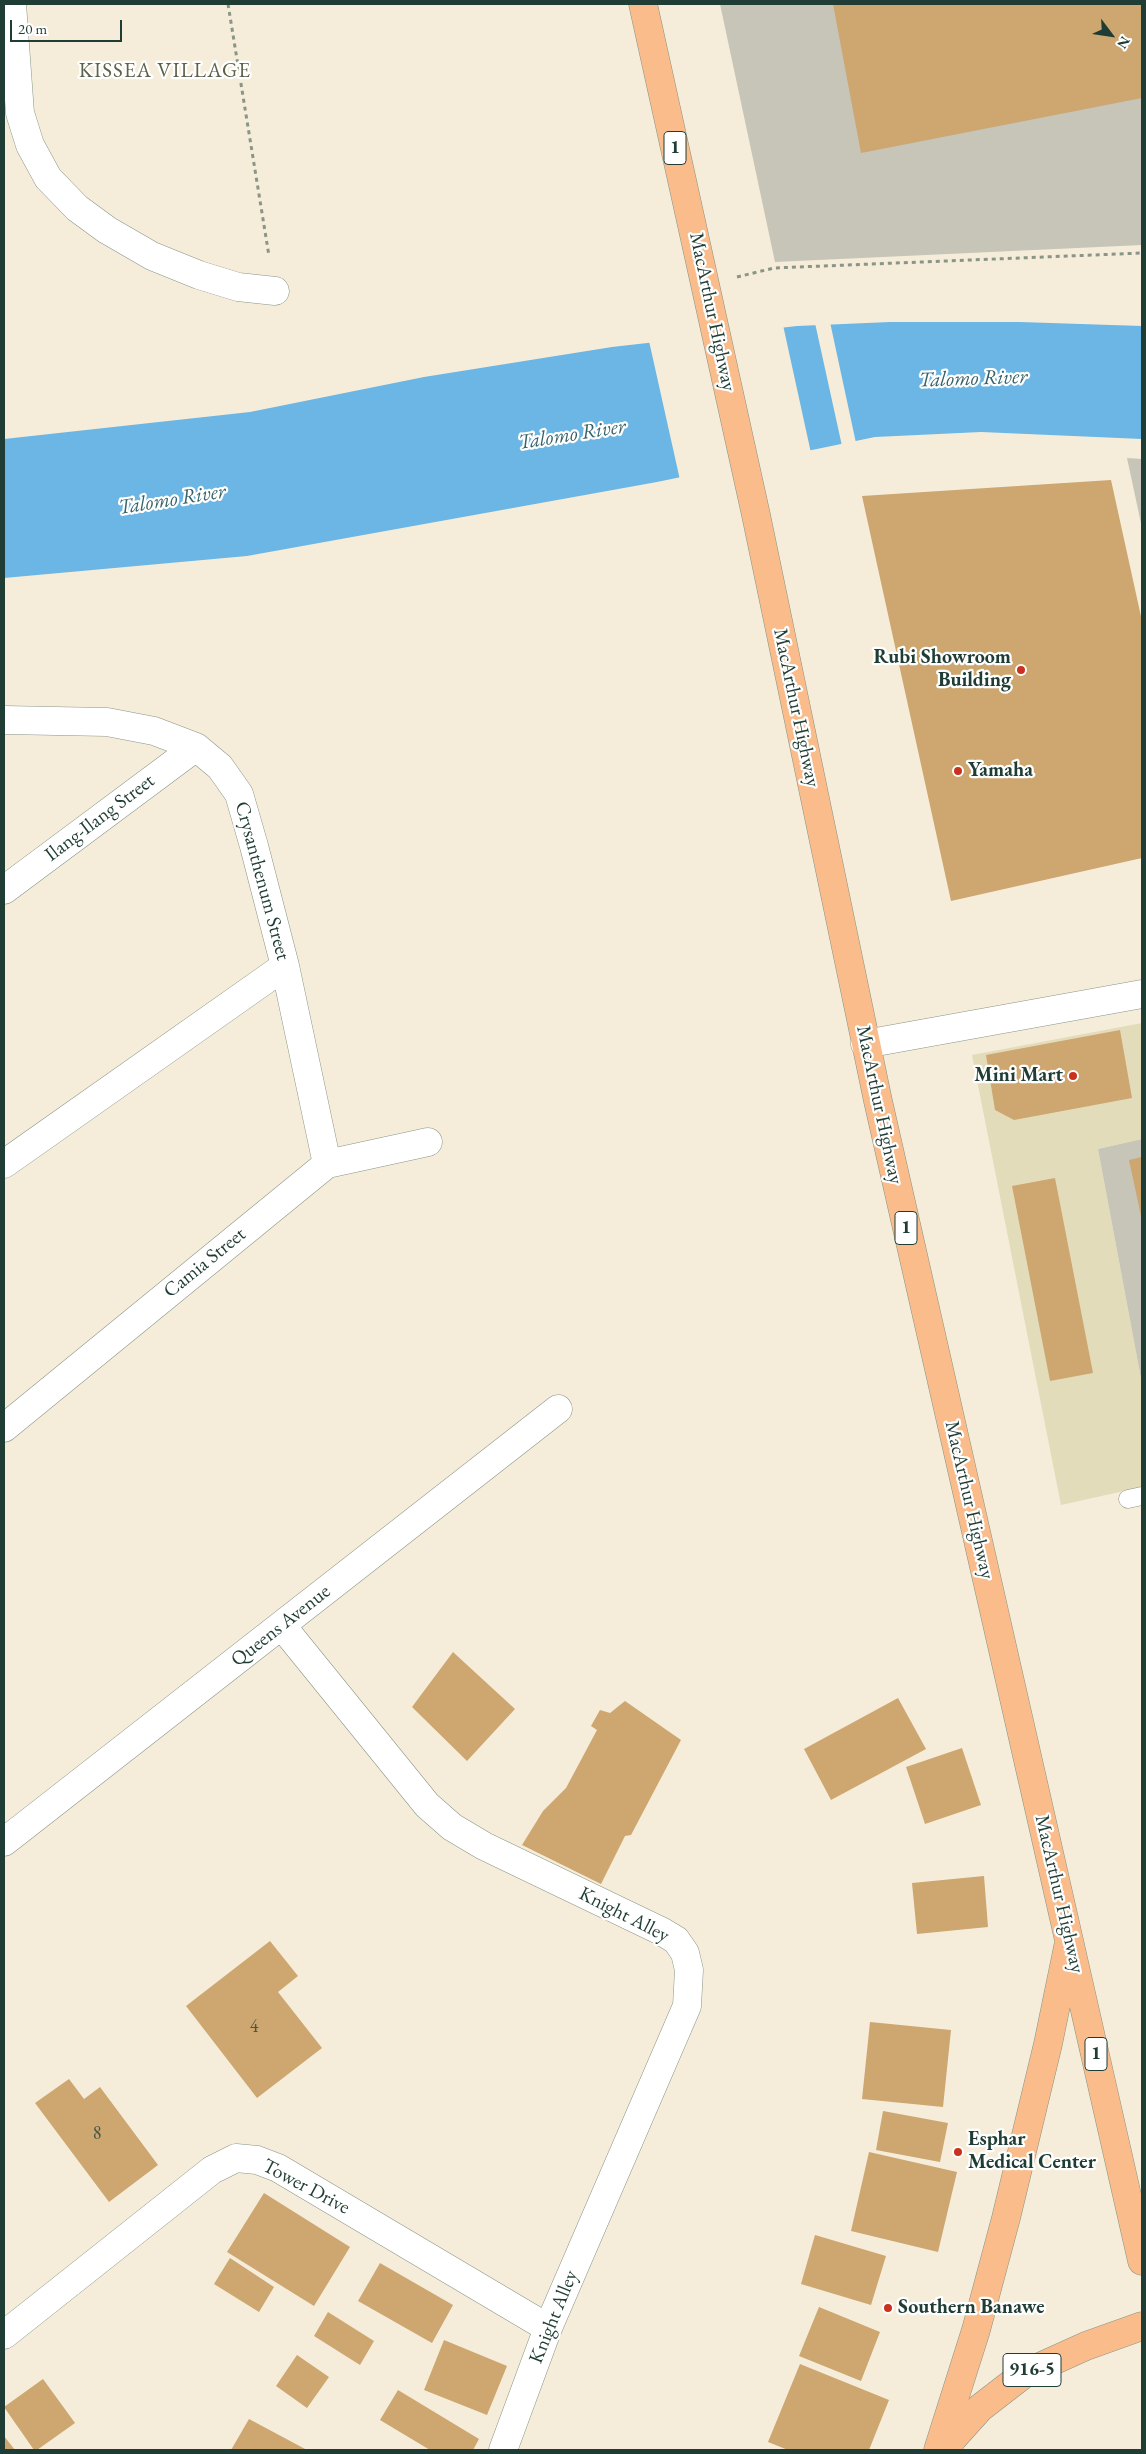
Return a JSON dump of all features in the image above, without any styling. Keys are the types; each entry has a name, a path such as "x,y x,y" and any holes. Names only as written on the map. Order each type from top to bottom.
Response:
{"main road":[{"name":"MacArthur Highway","path":"643,4 756,515 866,1044 1070,1938 1132,2176 1142,2261"},
{"path":"938,2450 976,2330 1006,2218 1038,2088 1070,1938"},
{"name":"916-5","path":"945,2450 953,2438 980,2408 1024,2374 1086,2346 1142,2326"}],"street":[{"path":"12,4 20,113 30,145 48,178 77,208 107,230 152,256 199,275 238,287 275,291"},
{"name":"Crysanthenum Street","path":"4,720 108,722 154,731 196,747 220,767 239,794 285,966 327,1164"},
{"name":"Ilang-Ilang Street","path":"4,890 196,747"},
{"path":"4,1164 285,966"},
{"path":"866,1044 1142,994"},
{"name":"Camia Street","path":"4,1428 327,1164 428,1142"},
{"name":"Queens Avenue","path":"4,1842 558,1409"},
{"name":"Knight Alley","path":"282,1626 426,1805 452,1827 484,1846 662,1931 676,1940 685,1953 689,1970 687,2006 548,2328 503,2450"},
{"name":"Tower Drive","path":"4,2335 212,2170 236,2158 256,2160 278,2168 548,2328"}],"path":[{"path":"228,4 275,291"},
{"path":"706,288 774,268 1142,253"}],"shaded area":[{"path":"720,4 1142,4 1142,245 775,262"},
{"path":"1127,458 1142,459 1142,528"},
{"path":"1142,1023 1142,1139 1098,1149 1142,1384 1142,1487 1061,1505 972,1055"},
{"path":"1142,1139 1142,1384 1098,1149"}],"water":[{"name":"Talomo River","path":"890,322 1020,322 1142,326 1142,439 981,432 875,437 657,482 247,556 4,578 4,439 250,412 424,377 612,347 797,326"}],"pier":[{"path":"830,322 856,443 842,446 815,323"},
{"path":"783,325 811,453 680,480 649,341"}],"building":[{"path":"833,4 1142,4 1142,98 861,153"},
{"name":"Rubi Showroom Building","path":"1111,480 1142,621 1142,858 951,901 862,496"},
{"path":"1120,1030 1132,1098 1014,1120 995,1110 986,1055"},
{"path":"1142,1157 1142,1216 1141,1216 1129,1160"},
{"path":"1055,1178 1093,1373 1050,1381 1012,1186"},
{"path":"453,1652 515,1709 467,1761 412,1707"},
{"path":"898,1698 926,1749 831,1800 804,1749"},
{"path":"625,1701 681,1740 631,1835 625,1836 601,1884 522,1845 543,1811 566,1788 597,1730 591,1726 600,1710 610,1713"},
{"path":"962,1748 981,1805 925,1824 906,1767"},
{"path":"984,1876 988,1927 917,1934 912,1883"},
{"path":"270,1941 298,1976 278,1992 322,2048 257,2098 186,2006"},
{"path":"870,2022 951,2030 943,2107 862,2099"},
{"path":"69,2079 84,2099 100,2087 158,2165 109,2202 35,2103"},
{"path":"883,2111 948,2123 940,2162 876,2150"},
{"path":"869,2152 957,2172 938,2252 851,2231"},
{"path":"264,2193 350,2247 314,2306 227,2252"},
{"path":"815,2235 886,2256 871,2305 801,2284"},
{"path":"230,2258 274,2287 259,2312 214,2284"},
{"path":"380,2263 453,2305 432,2343 358,2301"},
{"path":"819,2307 880,2332 861,2381 799,2356"},
{"path":"328,2312 374,2341 360,2365 314,2336"},
{"path":"444,2340 507,2366 487,2415 424,2390"},
{"path":"297,2355 329,2377 307,2408 276,2386"},
{"path":"800,2364 889,2400 869,2450 788,2450 768,2442"},
{"path":"43,2379 75,2423 37,2450 34,2450 4,2407"},
{"path":"398,2390 479,2439 473,2450 430,2450 380,2420"},
{"path":"249,2419 307,2450 231,2450"},
{"path":"4,2436 15,2450 4,2450"}],"place":[{"name":"Rubi Showroom Building","path":"1021,670"},
{"name":"Yamaha","path":"958,771"},
{"name":"Mini Mart","path":"1073,1076"},
{"name":"Esphar Medical Center","path":"958,2152"},
{"name":"Southern Banawe","path":"888,2308"}],"district":[{"name":"KISSEA VILLAGE","path":"165,71"}]}
